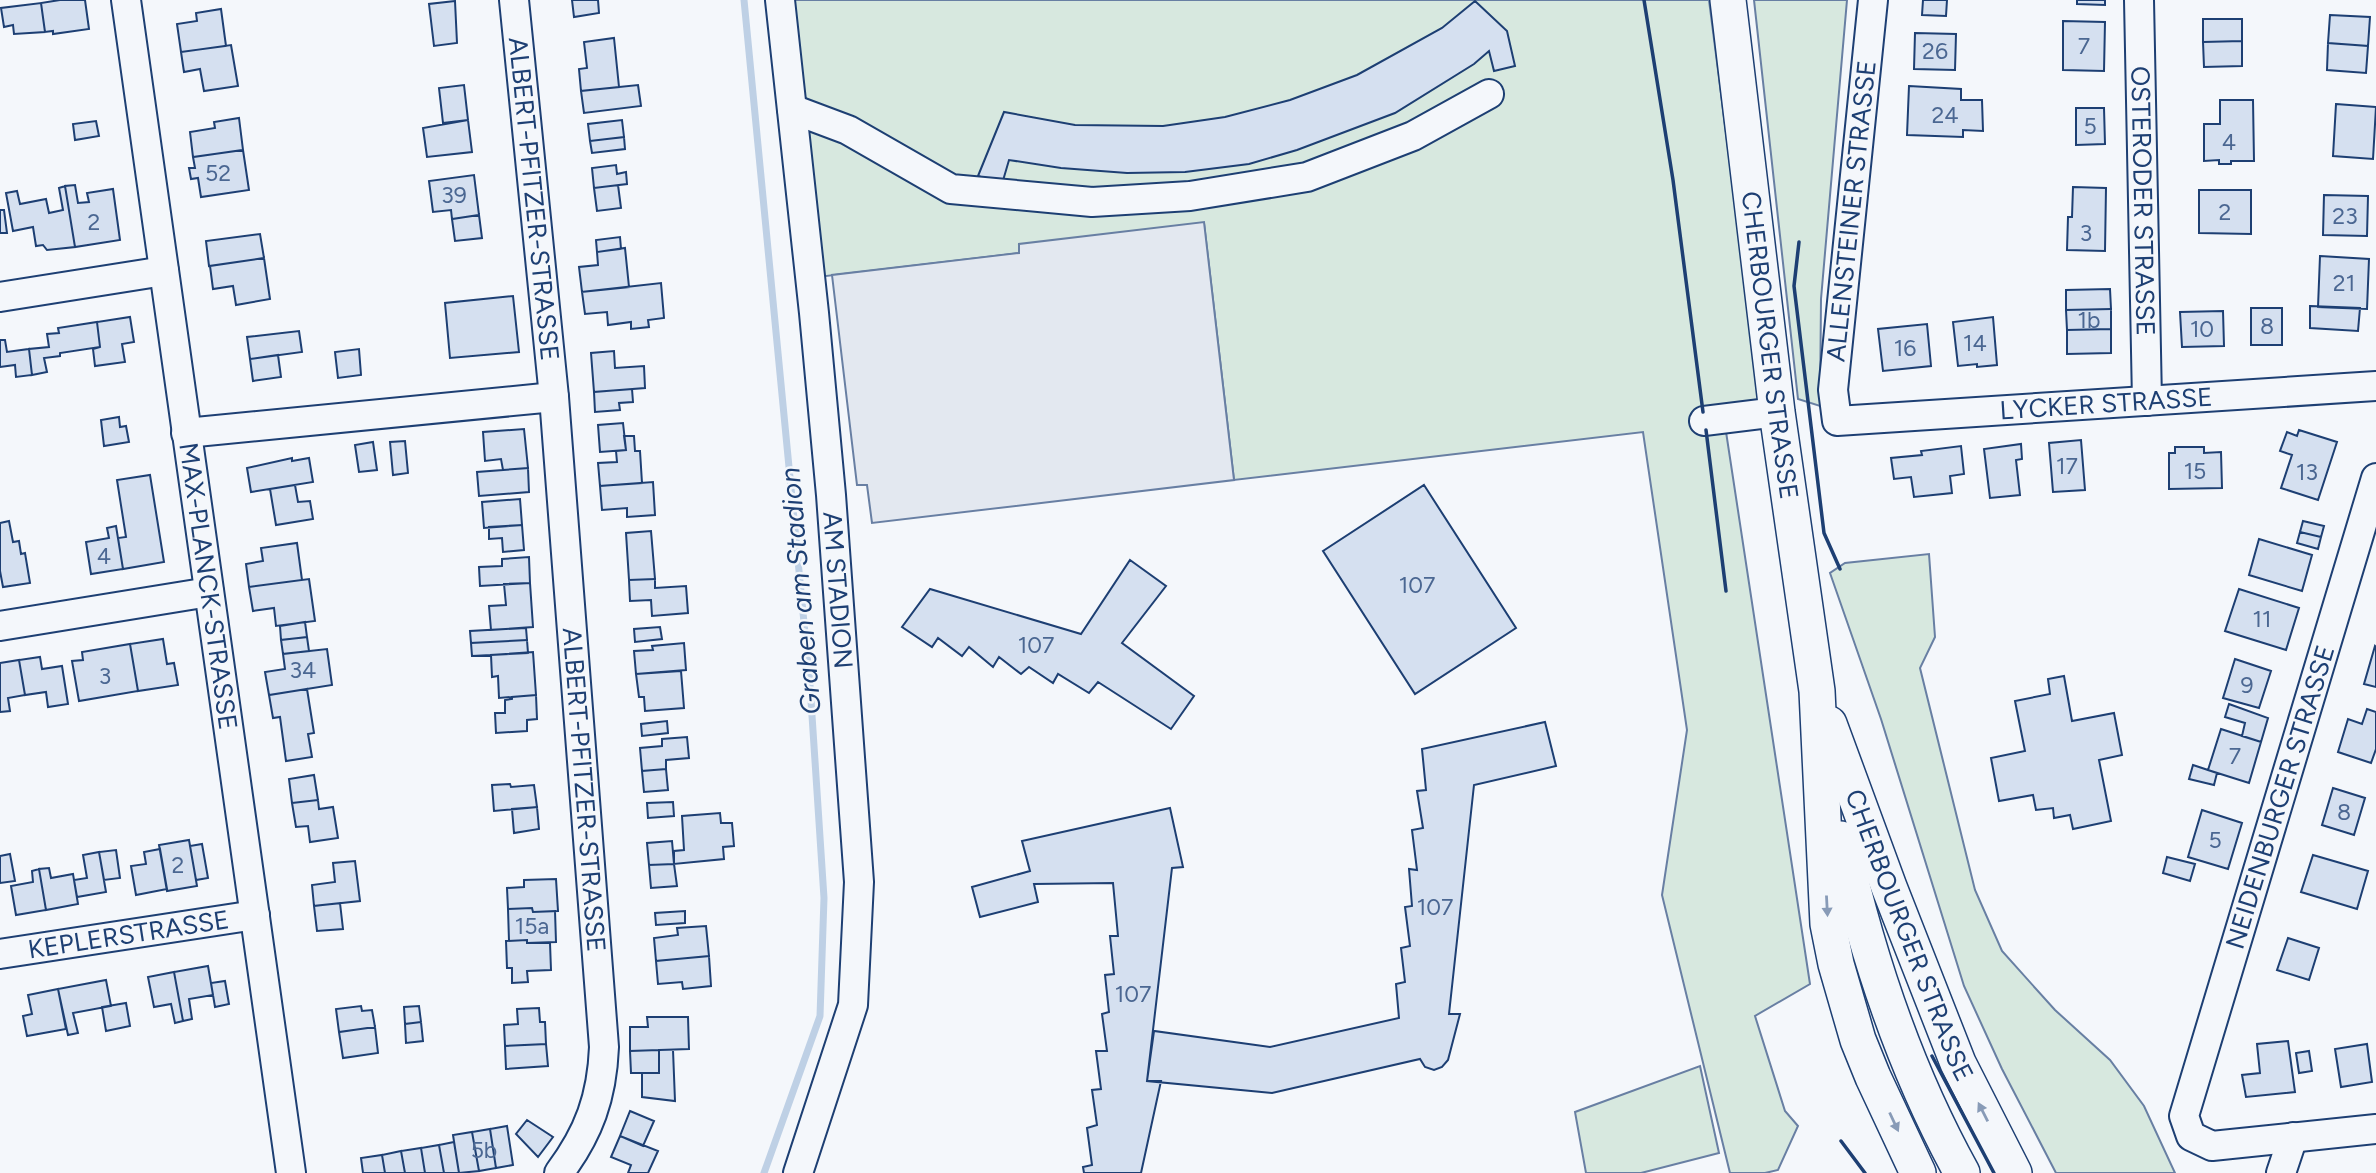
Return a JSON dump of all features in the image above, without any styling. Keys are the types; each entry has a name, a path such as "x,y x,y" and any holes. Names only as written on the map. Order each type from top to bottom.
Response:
{"main road":[{"name":"CHERBOURGER STRASSE","path":"1728,0 1777,412 1817,691 1828,924 1846,1003 1868,1065 1918,1173"},
{"name":"CHERBOURGER STRASSE","path":"1817,691 1889,887 1958,1063 2014,1173"},
{"path":"1817,691 1840,838 1871,958 1909,1064 1962,1173"}],"street":[{"name":"MAX-PLANCK-STRASSE","path":"126,0 291,1173"},
{"name":"ALBERT-PFITZER-STRASSE","path":"514,0 554,397 604,1047 603,1074 589,1124 575,1151 559,1173"},
{"name":"AM STADION","path":"780,0 831,495 859,882 853,1005 798,1173"},
{"name":"ALLENSTEINER STRASSE","path":"1837,421 1833,390 1872,0"},
{"name":"OSTERODER STRASSE","path":"2139,0 2147,401"},
{"path":"792,109 848,130 951,189 1093,202 1190,196 1307,177 1413,136 1489,94"},
{"path":"0,297 164,271"},
{"name":"LYCKER STRASSE","path":"1837,421 2376,386"},
{"name":"ALBERT-PFITZER-STRASSE","path":"187,433 554,397"},
{"path":"1704,421 1777,412"},
{"name":"NEIDENBURGER STRASSE","path":"2293,1137 2212,1146 2191,1136 2184,1116 2376,478"},
{"path":"0,626 209,592"},
{"name":"KEPLERSTRASSE","path":"0,954 255,915"},
{"path":"2281,1173 2293,1137 2376,1129"}],"shaded area":[{"path":"791,0 1709,0 1761,406 1723,412 1810,984 1755,1016 1785,1111 1798,1126 1778,1170 1765,1173 1730,1173 1662,895 1687,730 1643,432 1234,480 1204,223 1019,245 1020,253 818,277"},
{"path":"1754,0 1847,0 1821,299 1820,406 1798,399"},
{"path":"1204,222 1234,480 872,523 867,485 857,485 832,275 1019,253 1019,244"},
{"path":"1929,554 1935,637 1920,668 1975,890 2002,951 2055,1010 2110,1060 2144,1106 2175,1173 2056,1173 2002,1069 1964,986 1881,719 1830,573 1845,563"},
{"path":"1700,1066 1719,1153 1641,1173 1586,1173 1575,1112"}],"building":[{"path":"85,0 89,29 53,34 53,31 45,32 41,3"},
{"path":"572,0 598,0 599,13 574,17"},
{"path":"1923,0 1947,0 1946,16 1922,15"},
{"path":"2077,0 2105,0 2105,5 2077,4"},
{"path":"455,1 457,43 434,46 429,4"},
{"path":"1475,1 1507,31 1515,66 1494,71 1489,51 1474,64 1395,113 1297,150 1249,164 1185,172 1127,173 1061,168 1009,160 1002,184 978,176 1004,112 1075,125 1163,126 1225,117 1290,100 1357,75 1442,28"},
{"path":"41,3 45,32 14,34 13,25 4,27 1,8"},
{"path":"221,9 226,46 181,52 177,24 197,21 196,13"},
{"path":"2330,15 2370,17 2368,46 2328,43"},
{"path":"2203,19 2242,19 2242,41 2203,42"},
{"path":"2063,21 2105,22 2104,71 2063,70"},
{"path":"1915,33 1956,34 1955,70 1914,69"},
{"path":"614,38 619,87 581,91 579,69 587,68 584,42"},
{"path":"2242,41 2242,66 2204,67 2203,42"},
{"path":"2328,43 2368,46 2366,73 2327,70"},
{"path":"231,45 238,86 204,91 200,69 184,72 181,52"},
{"path":"464,85 468,120 443,123 439,88"},
{"path":"638,85 641,106 584,113 581,91"},
{"path":"1909,86 1961,89 1961,100 1982,100 1983,131 1963,130 1963,137 1907,135"},
{"path":"2220,100 2253,100 2254,161 2219,164 2219,160 2204,161 2204,124 2220,124"},
{"path":"2336,104 2376,107 2373,159 2333,156"},
{"path":"2076,108 2104,108 2105,144 2076,145"},
{"path":"239,118 243,150 193,157 190,132 215,128 214,122"},
{"path":"468,120 472,152 427,157 423,128"},
{"path":"622,120 624,137 590,141 588,124"},
{"path":"96,121 99,136 75,140 73,124"},
{"path":"624,137 625,149 592,153 590,141"},
{"path":"243,150 249,190 201,197 198,178 191,179 189,168 195,168 193,157"},
{"path":"616,165 617,174 626,172 627,184 594,188 592,168"},
{"path":"474,175 479,215 452,219 451,210 433,212 429,181"},
{"path":"75,185 78,203 89,202 87,193 113,189 120,240 75,247 65,186"},
{"path":"618,185 621,208 597,211 594,188"},
{"path":"65,186 75,247 47,250 43,245 36,246 33,227 13,231 6,193 17,191 20,204 46,199 49,213 63,210 59,188"},
{"path":"2073,187 2106,188 2105,251 2067,250 2068,217 2072,217"},
{"path":"2199,190 2251,190 2251,234 2199,233"},
{"path":"2324,195 2368,196 2367,236 2323,235"},
{"path":"0,210 4,210 7,233 0,233"},
{"path":"479,215 482,238 455,241 452,219"},
{"path":"260,234 264,258 209,266 206,241"},
{"path":"620,237 621,249 597,252 596,240"},
{"path":"625,248 629,287 582,292 579,267 598,265 597,252"},
{"path":"2320,256 2369,259 2367,309 2318,307"},
{"path":"264,258 270,299 236,305 233,286 213,289 210,266"},
{"path":"661,283 664,318 648,320 649,327 631,329 631,322 608,325 607,312 585,314 582,292"},
{"path":"2110,289 2111,309 2066,310 2066,290"},
{"path":"513,296 519,352 450,358 445,303"},
{"path":"2310,306 2360,308 2358,331 2310,328"},
{"path":"2251,308 2282,308 2282,345 2251,345"},
{"path":"2111,309 2111,329 2067,330 2066,310"},
{"path":"2223,311 2224,346 2182,347 2180,312"},
{"path":"130,317 134,342 122,344 125,362 95,366 93,349 100,347 97,322"},
{"path":"1993,317 1997,365 1958,366 1953,322"},
{"path":"97,322 100,347 44,358 47,372 32,375 29,349 49,347 47,334 59,333 58,328"},
{"path":"1927,324 1931,366 1883,371 1878,329"},
{"path":"2111,329 2111,353 2067,354 2067,330"},
{"path":"299,331 302,352 250,359 247,337"},
{"path":"0,340 5,340 7,352 29,349 32,375 16,377 15,365 0,367"},
{"path":"359,349 361,375 338,378 335,352"},
{"path":"614,351 615,368 644,366 645,388 594,392 591,353"},
{"path":"278,355 281,377 253,381 250,359"},
{"path":"632,389 633,402 619,403 620,410 595,412 594,392"},
{"path":"119,417 120,427 126,426 129,442 104,446 101,420"},
{"path":"623,423 626,450 600,452 598,425"},
{"path":"524,429 528,468 503,470 501,459 485,461 483,432"},
{"path":"2299,430 2337,442 2318,500 2281,488 2292,455 2280,451 2287,432 2297,436"},
{"path":"624,436 634,436 635,451 640,451 642,483 600,486 598,463 617,462 616,451 626,450"},
{"path":"2081,440 2085,490 2053,492 2049,443"},
{"path":"405,441 408,473 393,475 390,442"},
{"path":"373,442 377,470 359,472 355,445"},
{"path":"2021,444 2022,459 2016,460 2020,495 1990,498 1984,449"},
{"path":"1961,446 1964,474 1950,476 1952,493 1914,497 1911,477 1894,479 1891,458 1922,455 1921,451"},
{"path":"2175,447 2204,447 2204,453 2221,452 2222,488 2169,489 2169,453 2175,453"},
{"path":"292,458 292,461 309,458 313,482 251,492 247,468"},
{"path":"528,468 529,492 479,496 477,472"},
{"path":"150,475 164,562 123,569 118,538 126,537 117,480"},
{"path":"653,482 655,515 627,517 627,508 602,510 600,486"},
{"path":"295,485 298,502 310,501 313,519 276,525 270,489"},
{"path":"1424,485 1516,628 1415,694 1323,551"},
{"path":"520,499 522,525 484,528 482,502"},
{"path":"9,521 13,542 19,541 21,554 25,553 30,583 3,587 0,571 0,523"},
{"path":"2303,521 2324,526 2321,537 2300,532"},
{"path":"522,525 524,550 503,552 502,538 489,539 489,527"},
{"path":"116,526 123,569 91,574 86,542 109,538 107,528"},
{"path":"651,531 655,579 629,580 626,533"},
{"path":"2300,532 2321,537 2318,549 2297,543"},
{"path":"2259,539 2312,555 2302,591 2249,575"},
{"path":"297,543 302,580 249,587 246,564 263,561 261,548"},
{"path":"529,557 530,583 480,586 479,567 502,566 502,559"},
{"path":"1130,560 1166,586 1122,643 1194,696 1171,729 1098,682 1089,693 1058,674 1053,683 1029,667 1021,674 999,657 993,667 969,647 962,656 938,638 932,647 902,627 930,589 1081,634"},
{"path":"309,579 315,621 276,626 274,608 253,611 249,587"},
{"path":"655,579 655,588 686,586 688,613 652,616 651,600 630,601 629,580"},
{"path":"530,583 533,627 491,630 489,606 506,605 504,584"},
{"path":"2239,589 2299,608 2286,650 2225,631"},
{"path":"305,622 307,637 281,640 280,626"},
{"path":"660,627 662,639 635,642 634,629"},
{"path":"526,628 527,640 471,643 470,631"},
{"path":"307,637 309,651 283,654 281,640"},
{"path":"163,639 167,664 174,663 178,685 138,691 130,644"},
{"path":"527,640 528,653 472,656 471,643"},
{"path":"684,643 686,670 636,674 634,651"},
{"path":"130,644 138,691 79,701 72,661 83,660 82,652"},
{"path":"2376,647 2376,687 2364,684"},
{"path":"327,649 332,685 269,695 265,672 285,669 283,654"},
{"path":"533,652 536,695 499,698 498,676 492,677 491,655"},
{"path":"40,657 42,669 62,666 68,704 48,707 46,692 25,695 19,660"},
{"path":"2235,659 2271,671 2259,708 2223,698"},
{"path":"19,660 25,695 8,698 10,711 0,712 0,663"},
{"path":"681,671 684,708 645,711 644,697 639,697 636,674"},
{"path":"2064,676 2072,721 2114,713 2122,755 2099,760 2111,821 2073,829 2070,815 2054,818 2053,808 2036,810 2033,795 1999,801 1991,758 2025,751 2015,701 2050,694 2048,679"},
{"path":"307,689 314,733 308,734 312,757 286,761 280,717 273,718 269,695"},
{"path":"536,695 537,719 527,720 527,731 496,733 495,713 505,713 505,700"},
{"path":"2229,704 2268,718 2261,742 2242,736 2245,723 2225,717"},
{"path":"2367,709 2376,712 2376,749 2371,763 2338,752 2348,719 2362,724"},
{"path":"667,721 668,733 642,736 641,724"},
{"path":"1545,722 1556,766 1474,785 1449,1014 1460,1014 1448,1060 1442,1067 1434,1070 1425,1067 1420,1059 1272,1093 1147,1081 1154,1031 1270,1047 1399,1018 1396,984 1405,982 1401,948 1410,946 1405,907 1412,906 1409,869 1417,870 1412,830 1423,828 1417,791 1426,790 1422,749"},
{"path":"2221,729 2261,742 2249,783 2208,770"},
{"path":"687,737 689,758 666,760 666,769 642,771 640,748 662,746 662,739"},
{"path":"2193,765 2217,773 2214,785 2189,779"},
{"path":"666,769 668,790 644,792 642,771"},
{"path":"314,775 318,800 292,803 289,779"},
{"path":"510,784 511,787 534,785 537,807 494,811 492,785"},
{"path":"2333,788 2365,798 2354,835 2322,825"},
{"path":"318,800 319,809 333,807 338,838 310,842 308,826 296,827 292,803"},
{"path":"673,802 674,816 648,818 647,803"},
{"path":"537,807 539,829 514,833 512,809"},
{"path":"1170,808 1183,867 1172,868 1147,1081 1161,1081 1141,1173 1084,1173 1083,1167 1092,1165 1087,1128 1097,1125 1092,1090 1101,1089 1096,1051 1107,1051 1102,1014 1109,1012 1105,975 1114,974 1110,936 1118,936 1113,883 1034,884 1038,902 980,917 972,887 1030,871 1022,841"},
{"path":"2202,810 2242,823 2228,869 2188,857"},
{"path":"720,813 721,823 732,823 734,846 723,847 724,859 674,864 674,851 684,850 682,816"},
{"path":"189,840 197,886 167,891 159,845"},
{"path":"672,841 674,864 649,865 647,843"},
{"path":"202,844 208,878 196,880 190,846"},
{"path":"160,849 167,889 136,895 131,866 146,864 144,852"},
{"path":"116,850 120,878 104,880 99,852"},
{"path":"99,852 106,892 77,897 74,880 87,878 83,855"},
{"path":"10,854 15,881 0,883 0,856"},
{"path":"2313,855 2368,871 2357,909 2301,892"},
{"path":"2167,857 2195,864 2190,881 2163,873"},
{"path":"355,861 360,901 314,906 312,885 335,882 333,863"},
{"path":"674,864 677,886 651,888 649,865"},
{"path":"49,868 51,878 73,874 78,904 46,910 39,869"},
{"path":"39,869 46,910 16,915 11,886 33,882 32,871"},
{"path":"556,879 558,911 508,909 507,888 524,887 524,880"},
{"path":"340,903 343,929 317,931 314,906"},
{"path":"532,908 533,912 555,911 556,942 509,941 508,909"},
{"path":"685,911 685,923 656,925 655,913"},
{"path":"706,926 709,956 656,961 654,938 678,935 677,928"},
{"path":"2288,938 2319,948 2309,980 2277,970"},
{"path":"527,940 527,943 550,943 551,970 527,971 528,982 512,983 512,968 507,968 506,941"},
{"path":"709,956 711,986 683,989 682,982 658,984 656,961"},
{"path":"208,966 213,995 189,999 192,1019 183,1021 174,972"},
{"path":"174,972 183,1021 175,1023 171,1004 154,1007 148,977"},
{"path":"106,980 111,1006 73,1013 78,1033 68,1035 58,989"},
{"path":"225,981 229,1004 215,1007 211,983"},
{"path":"58,989 66,1029 27,1036 23,1016 32,1014 28,995"},
{"path":"126,1003 130,1026 106,1031 102,1007"},
{"path":"361,1006 362,1011 372,1010 375,1027 339,1032 336,1009"},
{"path":"419,1006 421,1022 405,1024 404,1007"},
{"path":"539,1008 540,1022 545,1022 546,1044 505,1046 504,1025 518,1024 517,1009"},
{"path":"647,1017 688,1017 689,1049 630,1051 630,1027 648,1027"},
{"path":"421,1022 423,1041 406,1043 405,1024"},
{"path":"375,1027 378,1053 343,1058 339,1032"},
{"path":"2288,1041 2295,1092 2246,1097 2242,1075 2260,1073 2257,1044"},
{"path":"546,1044 548,1066 506,1069 505,1046"},
{"path":"2367,1044 2372,1082 2341,1087 2335,1049"},
{"path":"659,1050 673,1050 675,1101 642,1097 642,1073 659,1073"},
{"path":"659,1050 659,1073 631,1073 630,1051"},
{"path":"2309,1051 2312,1071 2299,1073 2296,1053"},
{"path":"630,1111 654,1121 643,1146 620,1136"},
{"path":"527,1120 553,1137 538,1157 516,1134"},
{"path":"507,1126 513,1165 496,1168 490,1129"},
{"path":"490,1129 496,1168 479,1171 472,1132"},
{"path":"472,1132 479,1171 459,1173 453,1135"},
{"path":"620,1136 658,1151 648,1173 628,1173 631,1165 611,1157"},
{"path":"454,1142 459,1173 444,1173 439,1145"},
{"path":"439,1145 444,1173 425,1173 421,1148"},
{"path":"421,1148 425,1173 405,1173 401,1151"},
{"path":"401,1151 405,1173 385,1173 382,1155"},
{"path":"382,1155 385,1173 363,1173 361,1158"}],"waterway":[{"name":"Graben am Stadion","path":"744,0 810,685 824,898 820,1016 764,1173"}],"wall":[{"path":"1644,0 1673,180 1703,412"},
{"path":"1799,242 1794,286 1824,533 1840,569"},
{"path":"1706,430 1726,591"},
{"path":"1932,1056 1994,1173"},
{"path":"1841,1141 1865,1173"}]}
